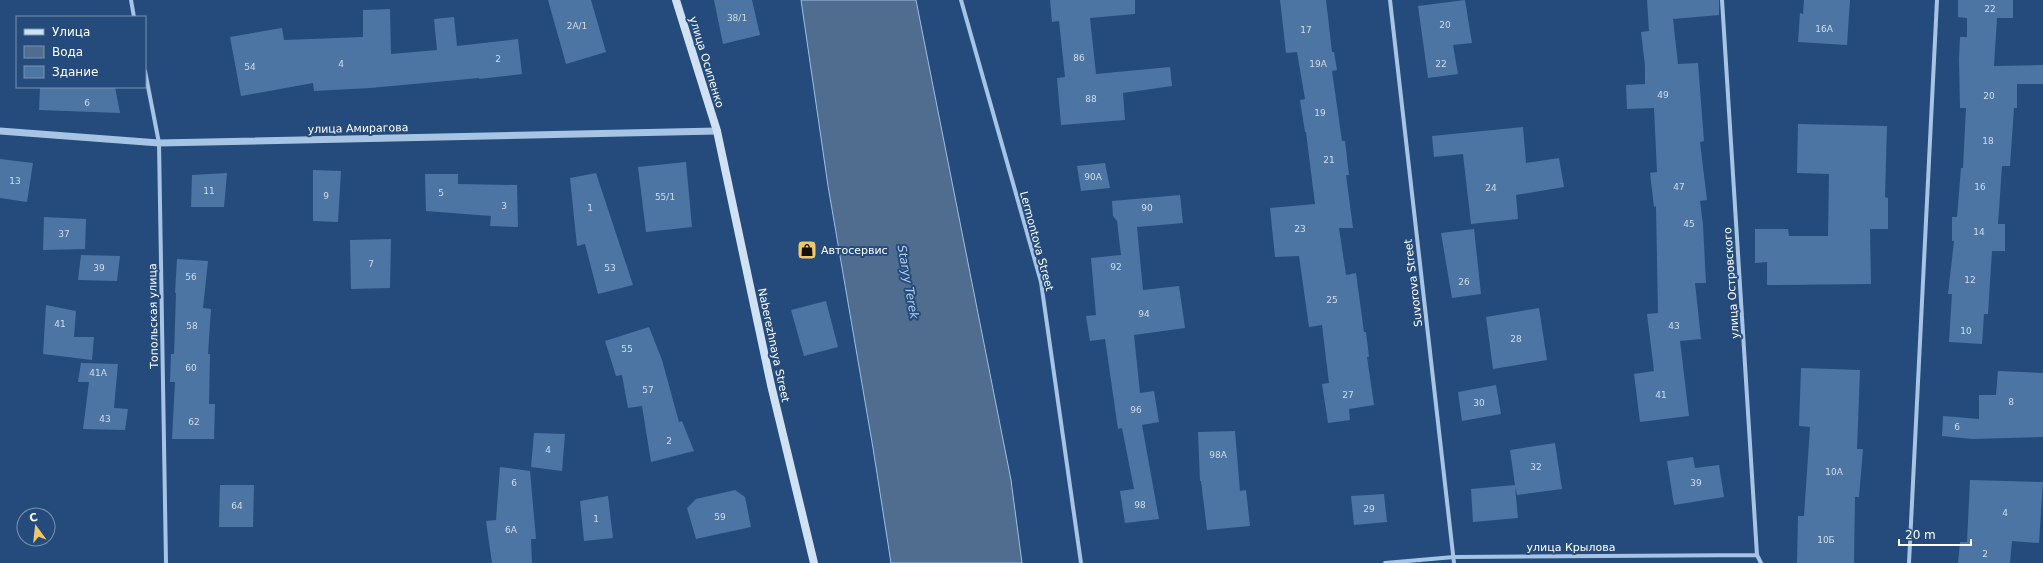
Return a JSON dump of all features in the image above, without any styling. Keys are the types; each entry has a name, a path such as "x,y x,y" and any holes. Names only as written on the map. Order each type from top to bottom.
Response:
{"main road":[{"name":"улица Осипенко","path":"676,0 717,131"},
{"name":"Naberezhnaya Street","path":"717,131 771,385 814,563"}],"street":[{"path":"131,0 134,16"},
{"name":"Lermontova Street","path":"961,0 1041,282 1082,563"},
{"name":"Suvorova Street","path":"1390,0 1454,563"},
{"name":"улица Островского","path":"1722,0 1757,555 1761,563"},
{"path":"1909,563 1937,0"},
{"name":"Топольская улица","path":"146,76 159,143 166,563"},
{"name":"улица Амирагова","path":"0,131 159,143 717,131"},
{"name":"улица Крылова","path":"1385,563 1454,557 1757,555"}],"water":[{"name":"Staryy Terek","path":"801,0 916,0 1011,480 1022,563 891,563 873,448 828,186"}],"building":[{"path":"548,0 591,0 606,52 566,64"},
{"path":"714,0 752,0 760,35 723,44"},
{"path":"1050,0 1135,0 1135,14 1090,18 1096,74 1170,67 1172,86 1123,93 1125,120 1061,125 1057,78 1065,77 1059,21 1052,22"},
{"path":"1280,0 1326,0 1332,52 1334,52 1337,70 1332,71 1342,141 1345,141 1349,175 1346,175 1353,228 1339,228 1346,275 1356,273 1364,332 1366,332 1369,357 1367,357 1374,405 1349,409 1350,420 1328,423 1322,384 1329,383 1322,325 1309,327 1299,256 1275,257 1270,208 1315,204 1306,132 1300,100 1305,99 1297,52 1286,53"},
{"path":"1465,0 1472,43 1453,45 1458,74 1428,78 1418,6"},
{"path":"1647,0 1719,0 1719,15 1673,19 1678,64 1698,63 1704,141 1700,142 1707,200 1700,201 1703,225 1706,283 1695,283 1701,339 1680,341 1689,416 1640,422 1634,374 1654,371 1647,314 1658,313 1656,206 1654,207 1650,173 1657,172 1654,108 1627,109 1626,85 1645,84 1645,66 1641,32 1649,31"},
{"path":"1804,0 1850,0 1847,45 1798,42 1800,13 1803,14"},
{"path":"1958,0 2013,0 2013,18 1997,18 1994,66 2043,65 2043,84 2017,84 2017,108 2014,108 2010,166 2002,166 1998,224 2005,224 2005,251 1992,251 1988,314 1984,314 1982,344 1949,342 1952,294 1948,294 1954,241 1952,241 1952,217 1957,217 1961,168 1963,168 1966,108 1960,108 1959,59 1960,37 1967,37 1967,18 1958,17"},
{"path":"390,9 391,54 437,50 434,19 454,17 457,46 518,39 522,74 370,88 314,91 313,83 241,96 230,37 282,28 284,40 363,37 363,10"},
{"path":"40,88 115,88 120,113 39,110"},
{"path":"1798,124 1887,126 1885,197 1888,198 1888,229 1870,229 1871,284 1767,285 1767,262 1755,263 1755,229 1788,229 1789,236 1828,236 1829,174 1797,173"},
{"path":"1523,127 1526,163 1559,158 1564,187 1516,195 1518,219 1471,224 1463,154 1434,157 1432,136"},
{"path":"0,159 33,163 27,202 0,198"},
{"path":"686,162 692,227 646,232 638,167"},
{"path":"1105,163 1110,188 1081,191 1077,166"},
{"path":"313,170 341,171 338,222 313,221"},
{"path":"227,173 224,207 191,207 192,175"},
{"path":"596,173 633,285 598,294 585,244 577,246 570,178"},
{"path":"425,174 458,174 458,184 517,185 518,227 490,226 491,216 426,211"},
{"path":"1180,195 1183,223 1137,227 1143,290 1179,286 1185,328 1134,335 1140,393 1154,391 1159,422 1142,425 1159,519 1125,523 1120,491 1134,489 1122,428 1118,429 1105,339 1090,341 1086,316 1096,315 1091,258 1121,255 1117,221 1113,216 1112,201"},
{"path":"44,217 86,219 85,249 43,250"},
{"path":"1474,229 1481,294 1452,298 1441,233"},
{"path":"391,239 390,288 351,289 350,240"},
{"path":"81,255 120,256 117,281 78,280"},
{"path":"177,259 208,261 203,308 211,309 208,354 210,354 209,404 215,404 214,439 172,439 175,382 170,382 171,354 174,354"},
{"path":"826,301 838,347 804,356 791,310"},
{"path":"46,305 76,311 74,337 94,337 92,360 43,354"},
{"path":"1539,308 1547,360 1493,369 1486,317"},
{"path":"649,327 662,360 679,422 682,421 694,451 651,462 642,406 628,408 622,375 616,376 605,341"},
{"path":"81,363 118,364 114,408 128,409 125,430 83,429 89,382 78,382"},
{"path":"1801,368 1860,370 1857,449 1863,449 1859,497 1855,497 1854,563 1797,563 1798,516 1804,516 1810,427 1799,426"},
{"path":"1998,371 2043,373 2043,437 1972,439 1942,436 1943,416 1979,419 1979,395 1996,395"},
{"path":"1496,385 1501,414 1462,421 1458,392"},
{"path":"1235,431 1240,491 1246,490 1250,526 1207,530 1200,481 1198,432"},
{"path":"534,433 565,434 562,471 531,467"},
{"path":"1555,443 1562,489 1517,495 1515,486 1518,518 1473,522 1471,489 1515,485 1510,450"},
{"path":"1693,457 1695,468 1719,465 1724,497 1674,505 1667,461"},
{"path":"500,467 530,471 536,539 531,539 532,563 492,563 486,521 496,520"},
{"path":"1970,480 2043,482 2039,543 2012,541 2010,563 1958,563 1960,542 1967,542"},
{"path":"220,485 254,485 253,527 219,527"},
{"path":"735,490 745,497 751,527 696,539 687,508 696,499"},
{"path":"1384,494 1387,522 1354,525 1351,496"},
{"path":"608,496 613,538 584,541 580,501"}],"place":[{"name":"Автосервис","path":"807,250"}]}
